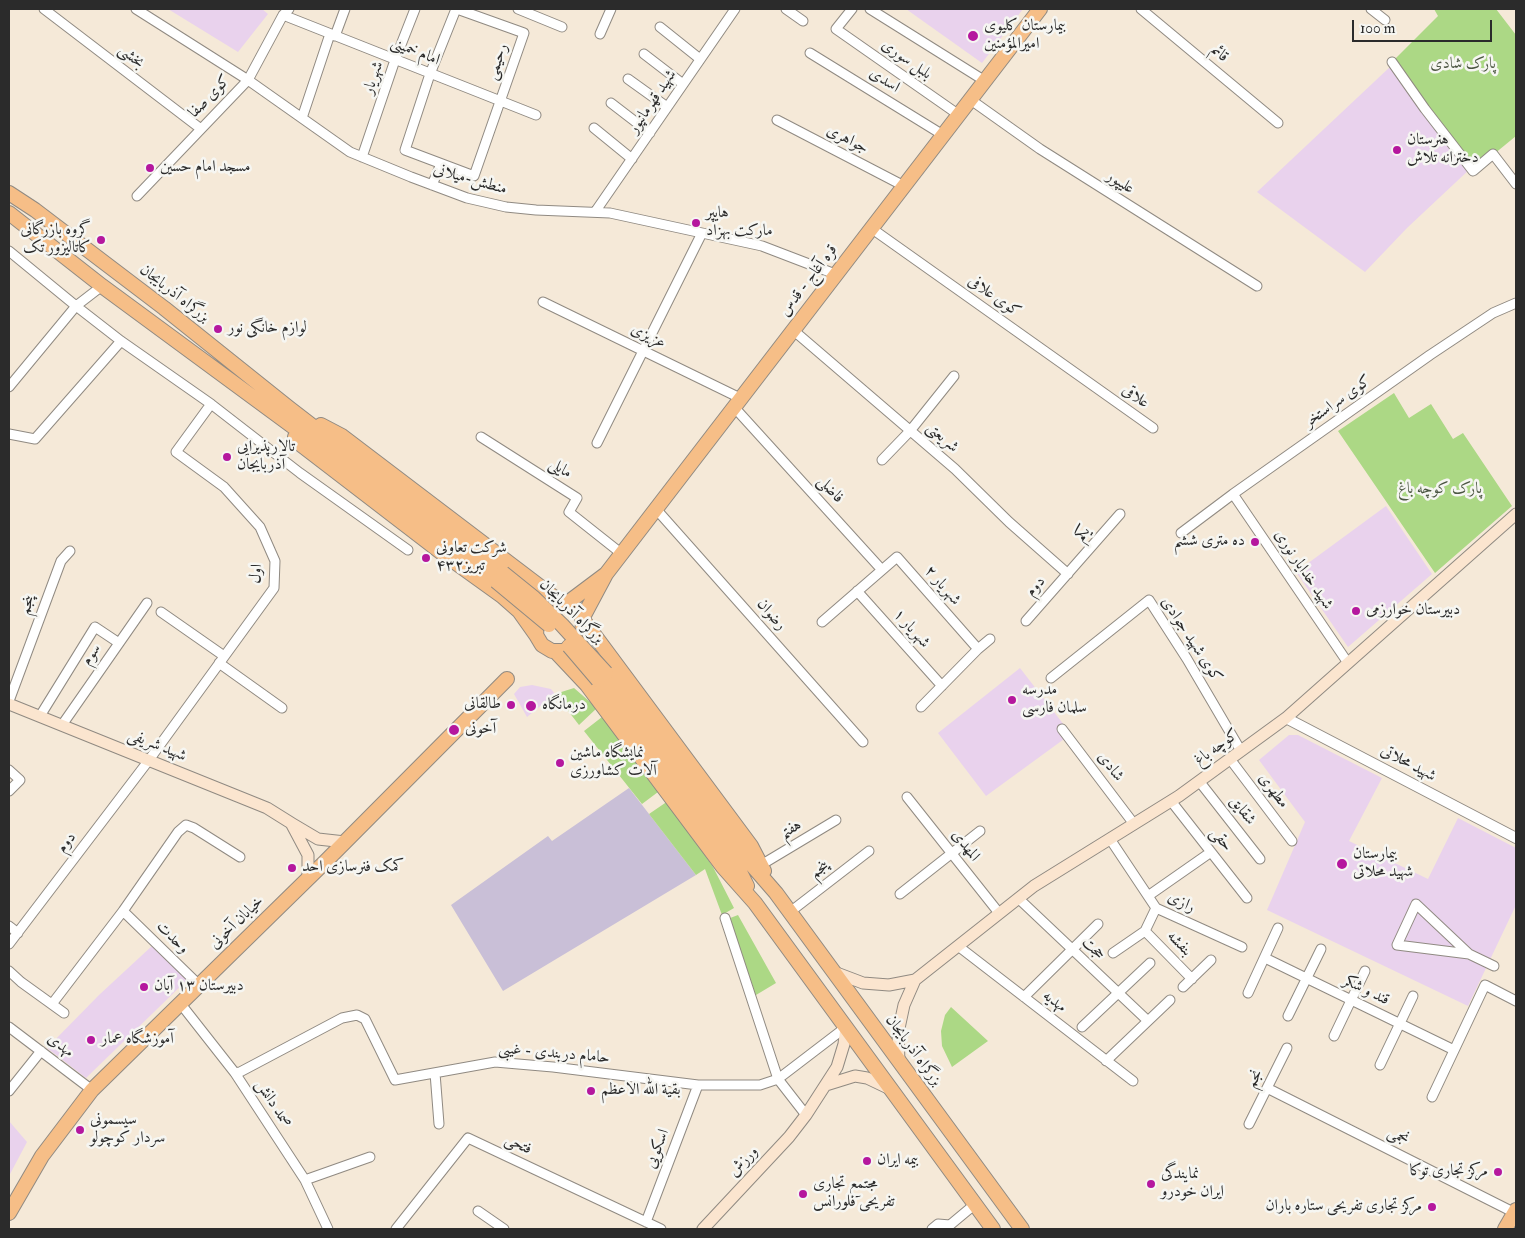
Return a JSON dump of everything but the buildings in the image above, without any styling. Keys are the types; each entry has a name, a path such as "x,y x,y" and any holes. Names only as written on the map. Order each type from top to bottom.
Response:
{"main road":[{"name":"قره آغاج - قدس","path":"606,574 1037,13"},
{"name":"بزرگراه آذربایجان","path":"9,187 35,210 158,304 500,577 555,630 580,658 602,675 751,846 776,893"},
{"name":"بزرگراه آذربایجان","path":"9,193 35,210"},
{"name":"بزرگراه آذربایجان","path":"9,212 102,286 500,577"},
{"name":"بزرگراه آذربایجان","path":"9,216 24,225"},
{"name":"بزرگراه آذربایجان","path":"289,408 342,436 564,604"},
{"name":"بزرگراه آذربایجان","path":"276,415 300,444 520,611 536,635"},
{"name":"کوچه باغ","path":"915,980 1034,886 1171,801 1286,718 1516,514"},
{"path":"502,596 512,597 521,592 525,582 522,571"},
{"path":"606,574 583,620 581,634 565,650 555,651 542,645 536,635 537,622 553,606 564,604 606,574"},
{"path":"564,604 577,610 583,620"},
{"name":"بزرگراه آذربایجان","path":"583,620 602,675 735,862 755,902 993,1229"},
{"name":"بزرگراه آذربایجان","path":"555,651 602,675 743,855 776,893 1022,1229"},
{"name":"خیابان آخونی","path":"10,1213 42,1156 92,1090 345,842 507,679"},
{"name":"شهید شریفی","path":"9,702 267,808 318,839 345,842"},
{"path":"291,823 308,855 308,878"},
{"path":"834,972 863,983 889,984 915,980"},
{"path":"899,1062 898,1032 904,1005 915,980"},
{"name":"ورزش","path":"703,1229 789,1137 806,1115 837,1067 844,1044 846,1027"},
{"path":"826,1085 855,1076 866,1078 891,1090"},
{"path":"1505,1229 1516,1211"}],"street":[{"name":"بخشی","path":"44,9 201,129"},
{"name":"منطش-میلانی","path":"136,9 248,80 350,152 432,185 467,198 506,207 610,213 762,246 835,274"},
{"path":"302,118 332,35 346,9"},
{"name":"شهریار","path":"362,157 415,9"},
{"path":"432,185 441,164 405,150 430,74 456,9"},
{"name":"رحیمی","path":"441,164 474,176 524,33 456,9"},
{"path":"518,9 562,27"},
{"path":"600,34 611,9"},
{"name":"شهید قهرمانپور","path":"595,212 734,9"},
{"path":"786,9 803,21"},
{"name":"بلبل سوری","path":"852,9 836,29 959,114"},
{"path":"870,9 985,81"},
{"name":"قائم","path":"1141,9 1278,123"},
{"path":"1372,9 1385,20"},
{"name":"کوی صفا","path":"137,196 248,80 286,12"},
{"name":"امام خمینی","path":"286,12 332,35 536,115"},
{"path":"660,27 700,59"},
{"name":"اسدی","path":"810,53 943,135"},
{"path":"644,54 683,84"},
{"path":"1392,62 1472,171 1493,154 1514,178"},
{"path":"628,79 667,108"},
{"name":"علیپور","path":"971,100 1040,149 1257,286"},
{"path":"611,103 650,133"},
{"name":"جواهری","path":"777,120 904,186"},
{"path":"594,128 632,159"},
{"name":"کوی علافی","path":"871,228 1100,390"},
{"path":"597,443 702,233"},
{"path":"9,251 121,341 408,550"},
{"path":"9,387 76,306 102,286"},
{"name":"عزیزی","path":"543,302 643,351 737,402"},
{"name":"کوی سراستخر","path":"1182,533 1233,494 1446,344 1493,313 1516,302"},
{"name":"شریعتی","path":"793,330 955,469 1009,522 1068,574"},
{"path":"9,434 35,439 121,341"},
{"path":"882,460 910,431 954,376"},
{"name":"علاقی","path":"1100,390 1153,428"},
{"name":"فاضلی","path":"737,402 882,570"},
{"name":"اول","path":"149,760 274,588 275,561 260,527 224,487 176,452 210,404"},
{"name":"مایلی","path":"481,437 577,498 569,512 622,554"},
{"name":"شهید خدایار نوری","path":"1233,494 1348,663"},
{"name":"رضوان","path":"656,509 863,742"},
{"name":"یکم","path":"1068,574 1120,514"},
{"name":"پنجم","path":"9,702 61,561 70,551"},
{"name":"شهریار ۲","path":"882,570 897,557 978,649"},
{"path":"822,622 882,570"},
{"name":"دوم","path":"1026,621 1068,574"},
{"name":"شهریار ۱","path":"858,591 942,686"},
{"name":"کوی شهید جوادی","path":"1051,678 1149,600 1187,659 1241,751"},
{"name":"سوم","path":"62,725 147,603"},
{"path":"161,612 282,708"},
{"path":"40,716 95,627 119,643"},
{"path":"921,707 990,639"},
{"name":"شهید محلاتی","path":"1286,718 1516,838"},
{"name":"شادی","path":"1062,729 1134,824"},
{"name":"مطهری","path":"1230,759 1292,841"},
{"name":"دوم","path":"9,944 149,760"},
{"path":"9,770 20,780 9,791"},
{"name":"شقایق","path":"1199,781 1260,859"},
{"name":"المهدی","path":"908,797 999,913"},
{"name":"حقی","path":"1171,801 1247,898"},
{"name":"هفتم","path":"761,865 836,820"},
{"path":"52,1004 123,912 178,832 186,825 240,857"},
{"path":"900,894 980,831"},
{"name":"رازی","path":"1110,839 1156,908 1242,947"},
{"name":"پنجم","path":"790,912 869,851"},
{"path":"1148,896 1211,852"},
{"name":"حجت","path":"1018,898 1148,1021"},
{"path":"1469,954 1397,945 1416,904 1469,954 1494,966"},
{"path":"1113,953 1145,931 1156,908"},
{"name":"وحدت","path":"123,912 199,985"},
{"path":"725,918 778,1079 806,1115"},
{"path":"1024,997 1098,924"},
{"path":"9,926 18,933"},
{"path":"1248,993 1278,928"},
{"name":"بنفشه","path":"1145,931 1192,979"},
{"name":"مهدیه","path":"958,946 1133,1081"},
{"path":"1288,1016 1321,949"},
{"name":"قند و شکر","path":"1265,958 1454,1050"},
{"path":"1183,987 1211,960"},
{"path":"1082,1027 1150,963"},
{"path":"9,971 64,1013"},
{"path":"1334,1036 1365,971"},
{"path":"1432,1097 1485,985 1516,1001"},
{"path":"1380,1065 1413,996"},
{"path":"1106,1061 1170,1000"},
{"name":"صمد دانش","path":"180,1004 235,1073 305,1180 328,1229"},
{"name":"حامام دربندی - غیبی","path":"235,1073 342,1018 356,1015 365,1019 395,1080 495,1062 553,1067 698,1086 760,1085 778,1079 846,1027"},
{"name":"مهدی","path":"9,1028 41,1050 92,1090"},
{"name":"نجم","path":"1249,1124 1287,1048"},
{"path":"9,1091 41,1050"},
{"path":"435,1073 439,1124"},
{"name":"اسکویی","path":"646,1222 698,1086"},
{"name":"نجمی","path":"1267,1088 1516,1211"},
{"name":"فتحی","path":"396,1229 468,1138 661,1229"},
{"path":"305,1180 370,1157"},
{"path":"932,1229 938,1224 949,1227 974,1204"},
{"path":"478,1212 504,1229"}],"shaded area":[{"path":"168,9 262,9 268,14 238,52"},
{"name":"بیمارستان کلیوی امیرالمؤمنین","path":"906,9 1023,9 982,63"},
{"path":"1391,66 1471,168 1407,228 1365,272 1257,192"},
{"name":"دبیرستان خوارزمی","path":"1386,506 1432,574 1348,647 1296,572"},
{"name":"مدرسه سلمان فارسی","path":"1020,668 1071,734 986,796 938,733"},
{"name":"درمانگاه","path":"532,685 551,689 555,694 527,717 514,694 520,687"},
{"name":"بیمارستان شهید محلاتی","path":"1289,735 1298,735 1382,778 1349,841 1428,879 1458,818 1516,848 1516,905 1468,1006 1267,910 1305,822 1259,760"},
{"path":"629,788 696,875 503,991 451,905 548,836 552,841"},
{"path":"153,945 188,979 86,1078 47,1048 99,995"},
{"path":"9,1121 27,1142 9,1176"}],"green space":[{"name":"پارک شادی","path":"1434,9 1496,9 1516,35 1516,136 1477,168 1392,62 1438,16"},
{"name":"پارک کوچه باغ","path":"1394,393 1409,418 1431,404 1453,439 1463,433 1512,506 1435,573 1338,431"},
{"path":"574,688 597,708 579,725 555,694"},
{"path":"602,717 658,792 642,804 584,731"},
{"path":"668,801 713,867 734,908 722,915 705,869 696,875 649,814"},
{"path":"738,915 776,983 751,998 725,920"},
{"path":"951,1007 988,1041 952,1067 942,1046 941,1031 945,1015"}],"place":[{"name":"بیمارستان کلیوی امیرالمؤمنین","path":"973,36"},
{"name":"هنرستان دخترانه تلاش","path":"1397,150"},
{"name":"مسجد امام حسین","path":"150,168"},
{"name":"هایپر مارکت بهزاد","path":"696,223"},
{"name":"گروه بازرگانی کاتالیزور تک","path":"101,240"},
{"name":"لوازم خانگی نور","path":"218,329"},
{"name":"تالارپذیرایی آذربایجان","path":"227,457"},
{"name":"ده متری ششم","path":"1255,542"},
{"name":"شرکت تعاونی ۴۳۲تبریز","path":"426,558"},
{"name":"دبیرستان خوارزمی","path":"1356,611"},
{"name":"مدرسه سلمان فارسی","path":"1012,700"},
{"name":"طالقانی","path":"511,705"},
{"name":"درمانگاه","path":"531,706"},
{"name":"آخونی","path":"454,730"},
{"name":"نمایشگاه ماشین آلات کشاورزی","path":"560,763"},
{"name":"بیمارستان شهید محلاتی","path":"1342,864"},
{"name":"کمک فنرسازی احد","path":"292,868"},
{"name":"دبیرستان ۱۳ آبان","path":"144,987"},
{"name":"آموزشگاه عمار","path":"91,1040"},
{"name":"بقیة الله الاعظم","path":"591,1091"},
{"name":"سیسمونی سردار کوچولو","path":"80,1130"},
{"name":"بیمه ایران","path":"867,1161"},
{"name":"مرکز تجاری توکا","path":"1498,1172"},
{"name":"نمایندگی ایران خودرو","path":"1151,1184"},
{"name":"مجتمع تجاری تفریحی فلورانس","path":"803,1194"},
{"name":"مرکز تجاری تفریحی ستاره باران","path":"1432,1207"}]}
